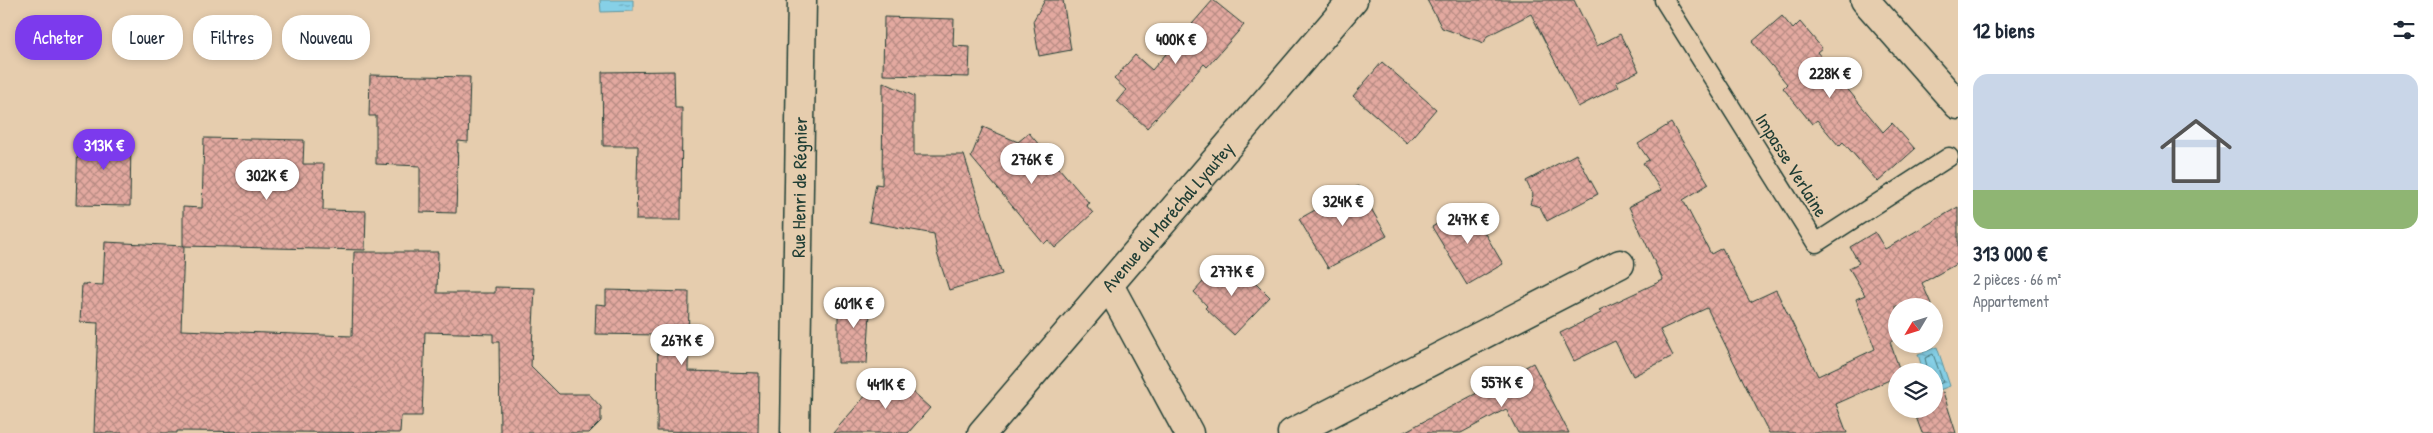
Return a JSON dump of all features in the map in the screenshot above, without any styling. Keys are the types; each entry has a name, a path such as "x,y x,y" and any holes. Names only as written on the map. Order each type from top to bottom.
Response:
{"street":[{"name":"Rue Henri de Régnier","path":"794,433 802,0"},
{"name":"Avenue du Maréchal Lyautey","path":"982,433 1353,0"},
{"path":"1865,0 1958,105"},
{"path":"1292,433 1620,264"},
{"path":"1109,284 1189,433"}],"lane":[{"name":"Impasse Verlaine","path":"1664,0 1816,243 1949,157"}],"water":[{"path":"600,0 633,0 633,11 601,12"},
{"path":"1939,353 1942,363 1921,363 1918,354"},
{"path":"1943,365 1950,386 1943,389"}],"building":[{"path":"1045,0 1063,0 1071,50 1039,56 1033,21"},
{"path":"1213,0 1244,25 1207,67 1204,64 1147,128 1117,101 1126,90 1114,79 1135,55 1152,70"},
{"path":"1427,0 1574,0 1597,46 1620,34 1639,71 1616,82 1619,86 1578,107 1531,14 1487,36 1484,43 1442,28"},
{"path":"1782,16 1793,29 1800,22 1822,48 1817,52 1883,132 1892,123 1915,149 1878,182 1843,142 1839,146 1817,120 1812,124 1783,88 1787,84 1752,42"},
{"path":"884,17 954,19 953,46 970,47 969,77 883,75"},
{"path":"1382,62 1436,109 1407,143 1353,96"},
{"path":"674,71 675,108 682,108 681,220 636,220 638,146 603,146 602,72"},
{"path":"370,75 470,77 468,142 458,141 456,213 420,212 420,166 376,164 376,116 369,116"},
{"path":"883,82 914,96 914,155 964,155 1002,274 949,290 937,253 934,234 869,222 876,184 882,185"},
{"path":"1671,123 1709,184 1683,200 1711,254 1722,248 1750,302 1776,290 1818,376 1875,349 1856,299 1865,295 1849,268 1859,263 1850,247 1875,232 1885,249 1958,207 1958,263 1922,283 1929,298 1888,298 1888,353 1894,353 1897,363 1888,363 1888,381 1836,404 1847,433 1769,433 1707,308 1660,330 1673,356 1633,376 1615,341 1574,361 1560,333 1601,313 1599,310 1663,280 1629,207 1661,190 1643,163 1649,160 1638,144"},
{"path":"983,127 1018,142 1029,133 1089,203 1086,205 1093,213 1055,248 1048,240 1044,244 971,157"},
{"path":"78,136 131,137 130,206 76,205"},
{"path":"204,138 304,140 303,164 324,164 323,210 366,211 365,250 183,246 183,207 202,208"},
{"path":"1576,154 1598,194 1547,221 1540,207 1530,204 1533,195 1526,181"},
{"path":"1358,186 1387,236 1328,268 1299,219"},
{"path":"1468,205 1503,264 1467,285 1432,227"},
{"path":"105,242 184,246 181,330 352,336 354,252 438,252 437,293 495,293 495,287 535,288 531,366 559,394 589,394 601,407 601,421 589,433 500,433 499,342 493,342 493,334 425,332 422,416 401,416 400,433 177,431 177,433 94,433 98,323 80,322 82,284 103,285"},
{"path":"1233,260 1270,297 1234,335 1205,308 1207,306 1194,292 1212,272 1217,278"},
{"path":"606,290 689,292 688,371 759,373 758,433 657,431 658,335 595,334 596,304 606,305"},
{"path":"871,296 867,363 838,363 838,297"},
{"path":"1533,363 1569,433 1518,433 1506,409 1461,433 1402,433"},
{"path":"888,370 930,408 908,433 833,433"},
{"path":"1943,392 1956,433 1922,433 1916,418 1943,418"}]}
